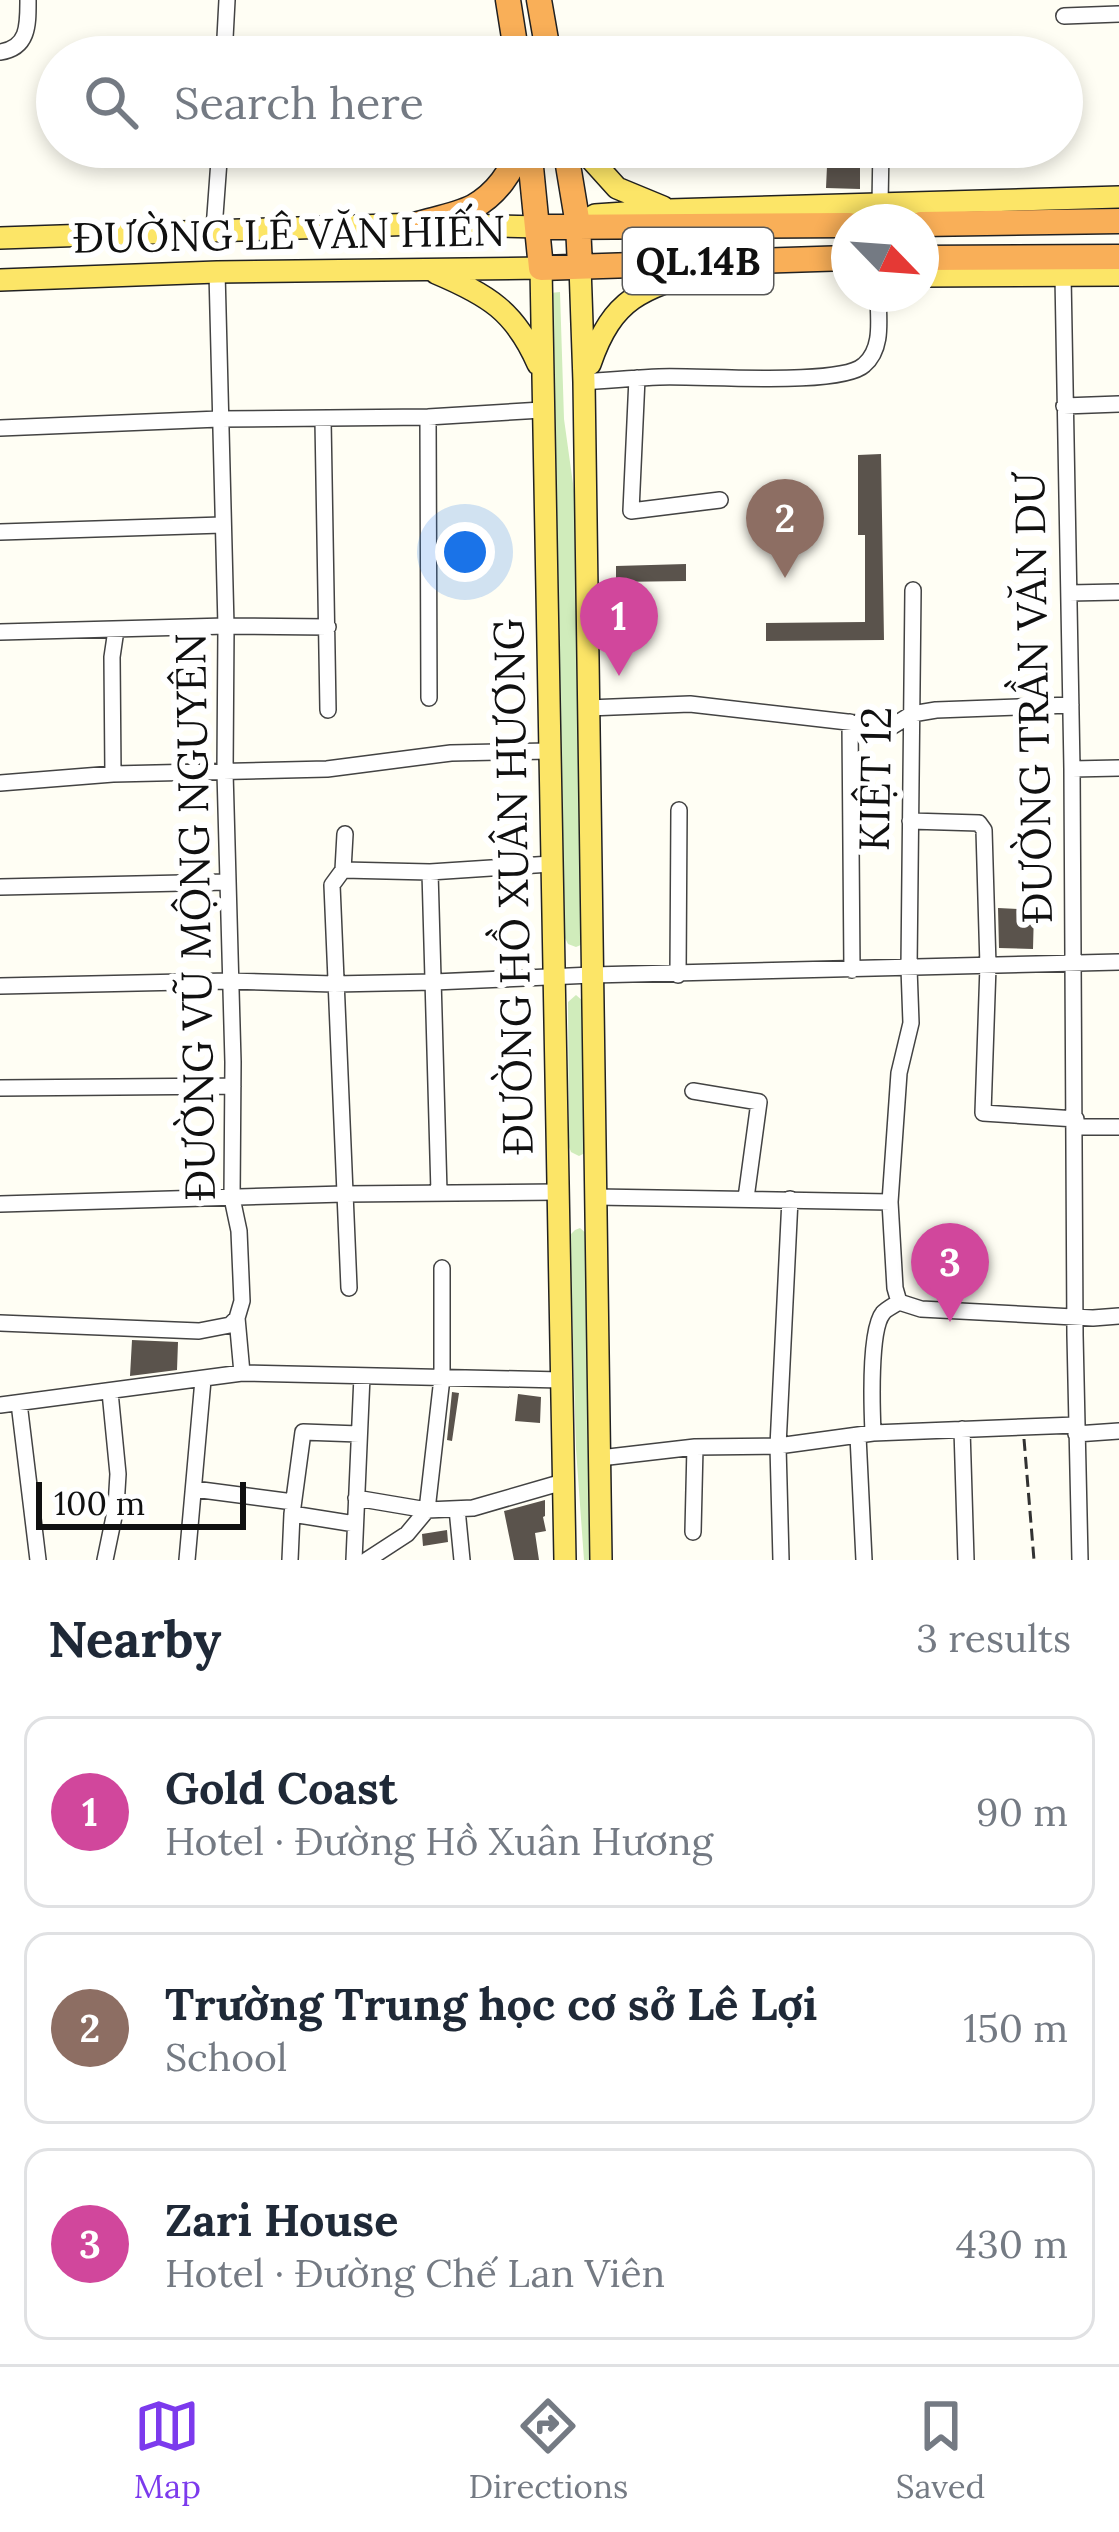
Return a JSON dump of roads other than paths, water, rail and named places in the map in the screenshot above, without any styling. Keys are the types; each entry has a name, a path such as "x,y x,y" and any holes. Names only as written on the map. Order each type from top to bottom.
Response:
{"highway":[{"path":"508,0 514,36"},
{"path":"538,0 545,36"},
{"path":"418,224 474,207 511,168"},
{"name":"ĐƯỜNG HỒ XUÂN HƯƠNG","path":"532,168 542,268"},
{"name":"ĐƯỜNG HỒ XUÂN HƯƠNG","path":"568,168 580,266"},
{"path":"939,213 1119,221"},
{"path":"539,227 578,225"},
{"name":"QL.14B","path":"578,225 831,225"},
{"path":"939,258 1119,257"},
{"name":"QL.14B","path":"580,266 831,259"},
{"name":"ĐƯỜNG LÊ VĂN HIẾN","path":"542,268 580,266"}],"main road":[{"path":"599,168 617,188 669,210"},
{"path":"962,213 1119,197"},
{"path":"578,225 595,215 831,205"},
{"name":"ĐƯỜNG LÊ VĂN HIẾN","path":"0,238 418,224 539,227"},
{"path":"816,259 831,265"},
{"path":"584,382 602,331 625,302 676,279 741,260"},
{"name":"ĐƯỜNG HỒ XUÂN HƯƠNG","path":"580,266 601,1560"},
{"name":"ĐƯỜNG LÊ VĂN HIẾN","path":"0,280 542,268"},
{"name":"ĐƯỜNG HỒ XUÂN HƯƠNG","path":"542,268 565,1560"},
{"path":"430,271 478,291 511,316 541,371"},
{"path":"939,276 1119,275"},
{"path":"558,1183 596,1173"},
{"path":"558,1215 596,1205"}],"street":[{"path":"0,52 10,51 24,38 28,0"},
{"path":"225,36 227,0"},
{"path":"1064,16 1119,14"},
{"path":"214,229 218,168"},
{"path":"880,204 881,168"},
{"name":"ĐƯỜNG VŨ MỘNG NGUYÊN","path":"217,272 232,1198 239,1232 242,1301 237,1318 242,1373"},
{"name":"ĐƯỜNG TRẦN VĂN DƯ","path":"1064,275 1080,1560"},
{"path":"584,382 844,374 860,369 874,353 878,312"},
{"path":"637,378 631,511 720,500"},
{"path":"1064,406 1119,404"},
{"path":"0,428 542,410"},
{"path":"428,417 430,698"},
{"path":"323,420 328,710"},
{"path":"0,532 222,525"},
{"name":"KIỆT 12","path":"899,1301 890,1202 899,1073 911,1023 913,590"},
{"path":"1069,593 1119,592"},
{"path":"0,632 328,627"},
{"path":"113,773 116,630"},
{"path":"588,709 690,704 891,727 912,714 1071,705"},
{"path":"850,722 852,970"},
{"path":"0,783 113,773 328,769 451,753 550,751"},
{"path":"1072,769 1119,768"},
{"path":"678,975 679,810"},
{"path":"910,821 982,826 988,965 982,1113 1119,1127"},
{"path":"345,834 343,870 332,885 349,1288"},
{"path":"343,870 430,872 551,864"},
{"path":"430,872 439,1192"},
{"path":"0,887 228,882"},
{"path":"0,986 434,982 1119,962"},
{"path":"693,1091 759,1102 765,1101 764,1083"},
{"path":"0,1088 232,1086"},
{"path":"746,1198 759,1102"},
{"path":"0,1204 439,1192 558,1183"},
{"path":"596,1205 746,1198 890,1202"},
{"path":"781,1560 778,1446 790,1199"},
{"path":"367,1560 407,1534 427,1510 442,1378 442,1268"},
{"path":"864,1560 866,1435 878,1322 884,1311 899,1301 921,1309 1119,1316"},
{"path":"0,1323 199,1331 220,1329 237,1318"},
{"path":"0,1405 242,1373 561,1381"},
{"path":"354,1560 362,1376"},
{"path":"187,1560 203,1380"},
{"path":"105,1560 118,1474 110,1392"},
{"path":"19,1403 38,1560"},
{"path":"600,1458 1022,1425 1119,1432"},
{"path":"962,1429 966,1560"},
{"path":"290,1560 303,1432 359,1434"},
{"path":"693,1532 694,1448"},
{"path":"356,1498 427,1510 473,1508 563,1482"},
{"path":"194,1489 356,1524"},
{"path":"457,1509 462,1560"}],"place":[{"name":"Trường Trung học cơ sở Lê Lợi","path":"785,578"},
{"name":"Gold Coast","path":"619,676"},
{"name":"Zari House","path":"950,1322"}]}
